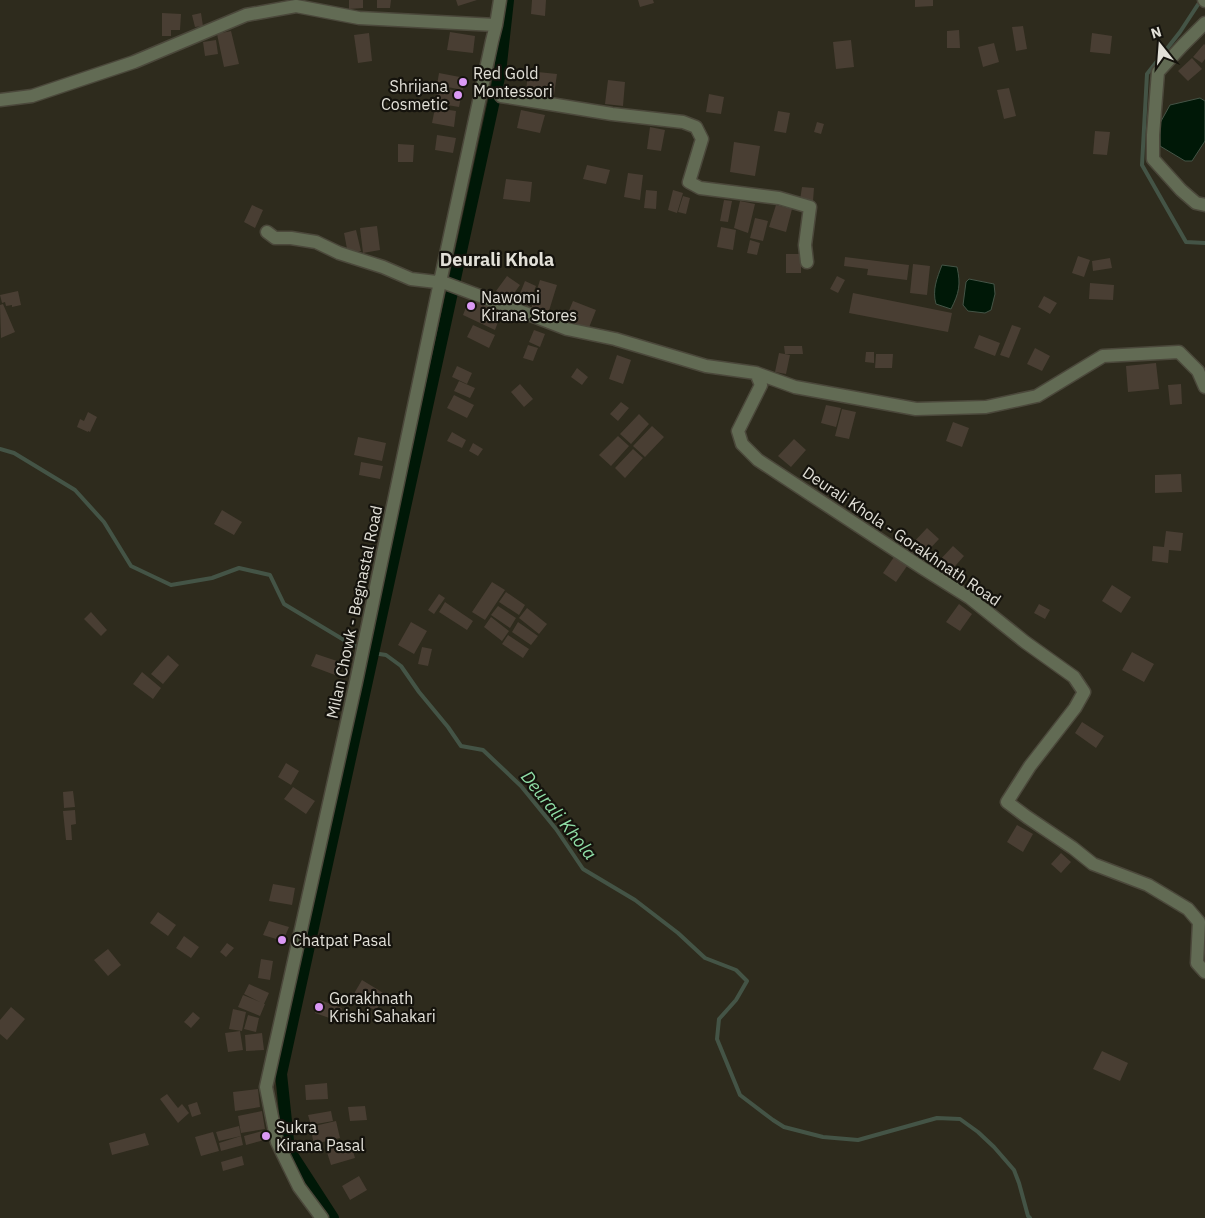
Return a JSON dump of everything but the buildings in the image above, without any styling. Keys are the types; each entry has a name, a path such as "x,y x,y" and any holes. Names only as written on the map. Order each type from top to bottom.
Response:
{"street":[{"name":"Milan Chowk - Begnastal Road","path":"322,1218 299,1186 277,1142 266,1087 442,283 500,0"},
{"path":"0,100 32,96 134,62 246,15 296,6 359,18 496,26"},
{"path":"1205,22 1158,72 1153,135 1153,158 1181,190 1196,203 1205,205"},
{"path":"501,96 612,114 683,122 696,127 702,139 689,182 700,188 779,198 810,207 806,262"},
{"path":"267,232 275,238 291,238 316,242 338,253 383,267 410,279 442,283 466,290 567,329 615,339 706,366 756,373 795,386 916,409 986,407 1036,396 1103,356 1179,352 1198,371 1205,388"},
{"name":"Deurali Khola - Gorakhnath Road","path":"756,373 761,385 738,431 742,444 758,460 970,598 1074,678 1084,692 1080,700 1030,766 1007,802 1093,864 1148,885 1188,909 1199,922 1197,963 1205,972"}],"shaded area":[{"path":"1200,98 1205,101 1205,141 1192,161 1185,161 1160,146 1160,123 1170,105"},
{"path":"942,265 957,267 959,289 951,309 936,304 936,284"},
{"path":"969,279 994,284 995,294 991,310 985,313 968,311 963,305 966,282"}],"waterway":[{"path":"333,1218 289,1150 281,1074 500,73 508,0"},
{"path":"1201,0 1180,32 1147,74 1142,165 1186,242 1205,243"},
{"name":"Deurali Khola","path":"0,449 14,453 75,490 104,522 131,566 171,585 212,578 239,568 270,575 284,604 349,643 373,653 386,655 401,666 461,746 483,750 521,786 556,829 583,869 635,900 678,933 705,958 736,970 747,981 736,1000 719,1019 717,1039 740,1095 773,1120 784,1127 823,1137 858,1140 937,1118 960,1119 994,1147 1014,1170 1030,1218"}],"place":[{"name":"Red Gold Montessori","path":"463,82"},
{"name":"Shrijana Cosmetic","path":"458,95"},
{"name":"Nawomi Kirana Stores","path":"471,306"},
{"name":"Chatpat Pasal","path":"282,940"},
{"name":"Gorakhnath Krishi Sahakari","path":"319,1007"},
{"name":"Sukra Kirana Pasal","path":"266,1136"}],"district":[{"name":"Deurali Khola","path":"497,259"}]}
